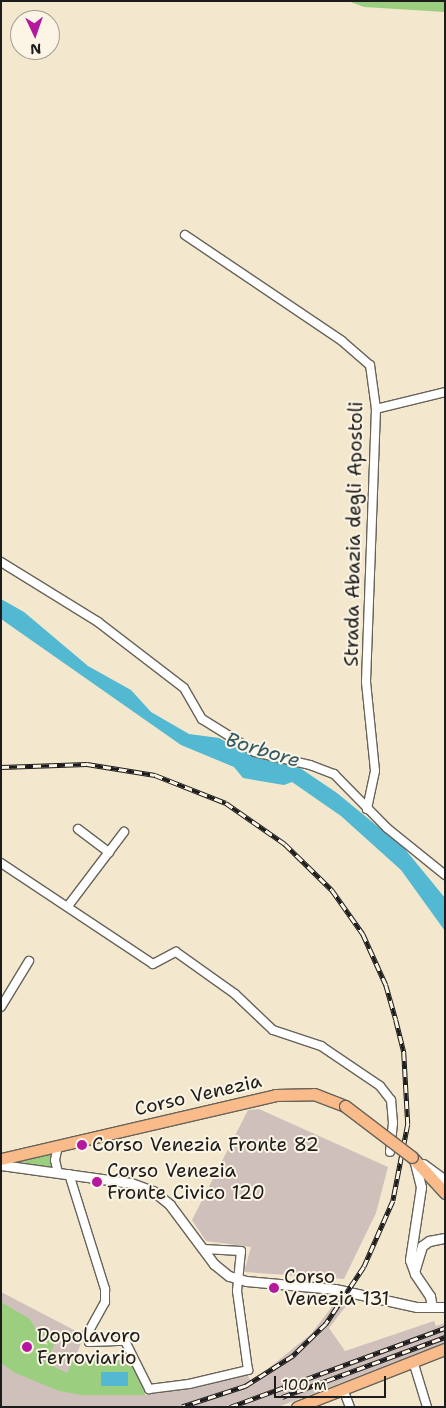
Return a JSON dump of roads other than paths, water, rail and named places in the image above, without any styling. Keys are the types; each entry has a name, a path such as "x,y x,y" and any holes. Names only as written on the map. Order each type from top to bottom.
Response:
{"main road":[{"name":"Corso Venezia","path":"1,1159 275,1095 314,1094 345,1106 412,1156 445,1193"},
{"path":"297,1407 445,1349"}],"street":[{"name":"Strada Abazia degli Apostoli","path":"186,235 342,341 370,365 376,409 366,682 375,771 367,809"},
{"path":"376,409 445,392"},
{"path":"1,562 98,622 184,688 202,719 255,752 310,764 334,774 367,809 445,875"},
{"path":"78,830 109,852"},
{"path":"68,906 124,832"},
{"path":"1,863 153,964 176,952 235,994 274,1030 321,1046 380,1086 391,1100 393,1123 390,1152"},
{"path":"1,1007 29,961"},
{"path":"58,1146 55,1160 58,1173"},
{"path":"412,1156 445,1180"},
{"path":"412,1156 421,1180 410,1260 414,1274 430,1296 432,1308"},
{"path":"1,1166 131,1183 152,1191 170,1204 222,1272 238,1279 335,1289 384,1301 432,1308 445,1307"},
{"path":"69,1174 105,1289 105,1302 87,1334 89,1342 125,1341 149,1389 197,1382 248,1370 240,1332 238,1279 241,1251 203,1249"},
{"path":"414,1274 418,1254 422,1246 429,1241 445,1238"},
{"path":"413,1361 427,1407"},
{"path":"343,1389 350,1407"}],"water":[{"path":"1,599 24,612 88,666 131,690 151,712 189,734 219,738 252,756 300,768 337,793 404,848 445,898 445,931 401,870 341,816 292,782 284,785 243,778 234,767 181,745 1,619"},
{"path":"101,1372 128,1372 128,1386 101,1386"}],"railway":[{"path":"1,767 87,764 155,775 226,803 285,844 332,890 363,934 386,985 396,1020 404,1053 408,1124 393,1201 364,1267 326,1324 293,1356 246,1386 182,1407"},
{"path":"230,1407 445,1328"},
{"path":"282,1397 445,1337"}],"place":[{"name":"Corso Venezia Fronte 82","path":"82,1145"},
{"name":"Corso Venezia Fronte Civico 120","path":"97,1182"},
{"name":"Corso Venezia 131","path":"274,1288"},
{"name":"Dopolavoro Ferroviario","path":"27,1347"}],"water label":[{"name":"Borbore","path":"263,750"}]}
